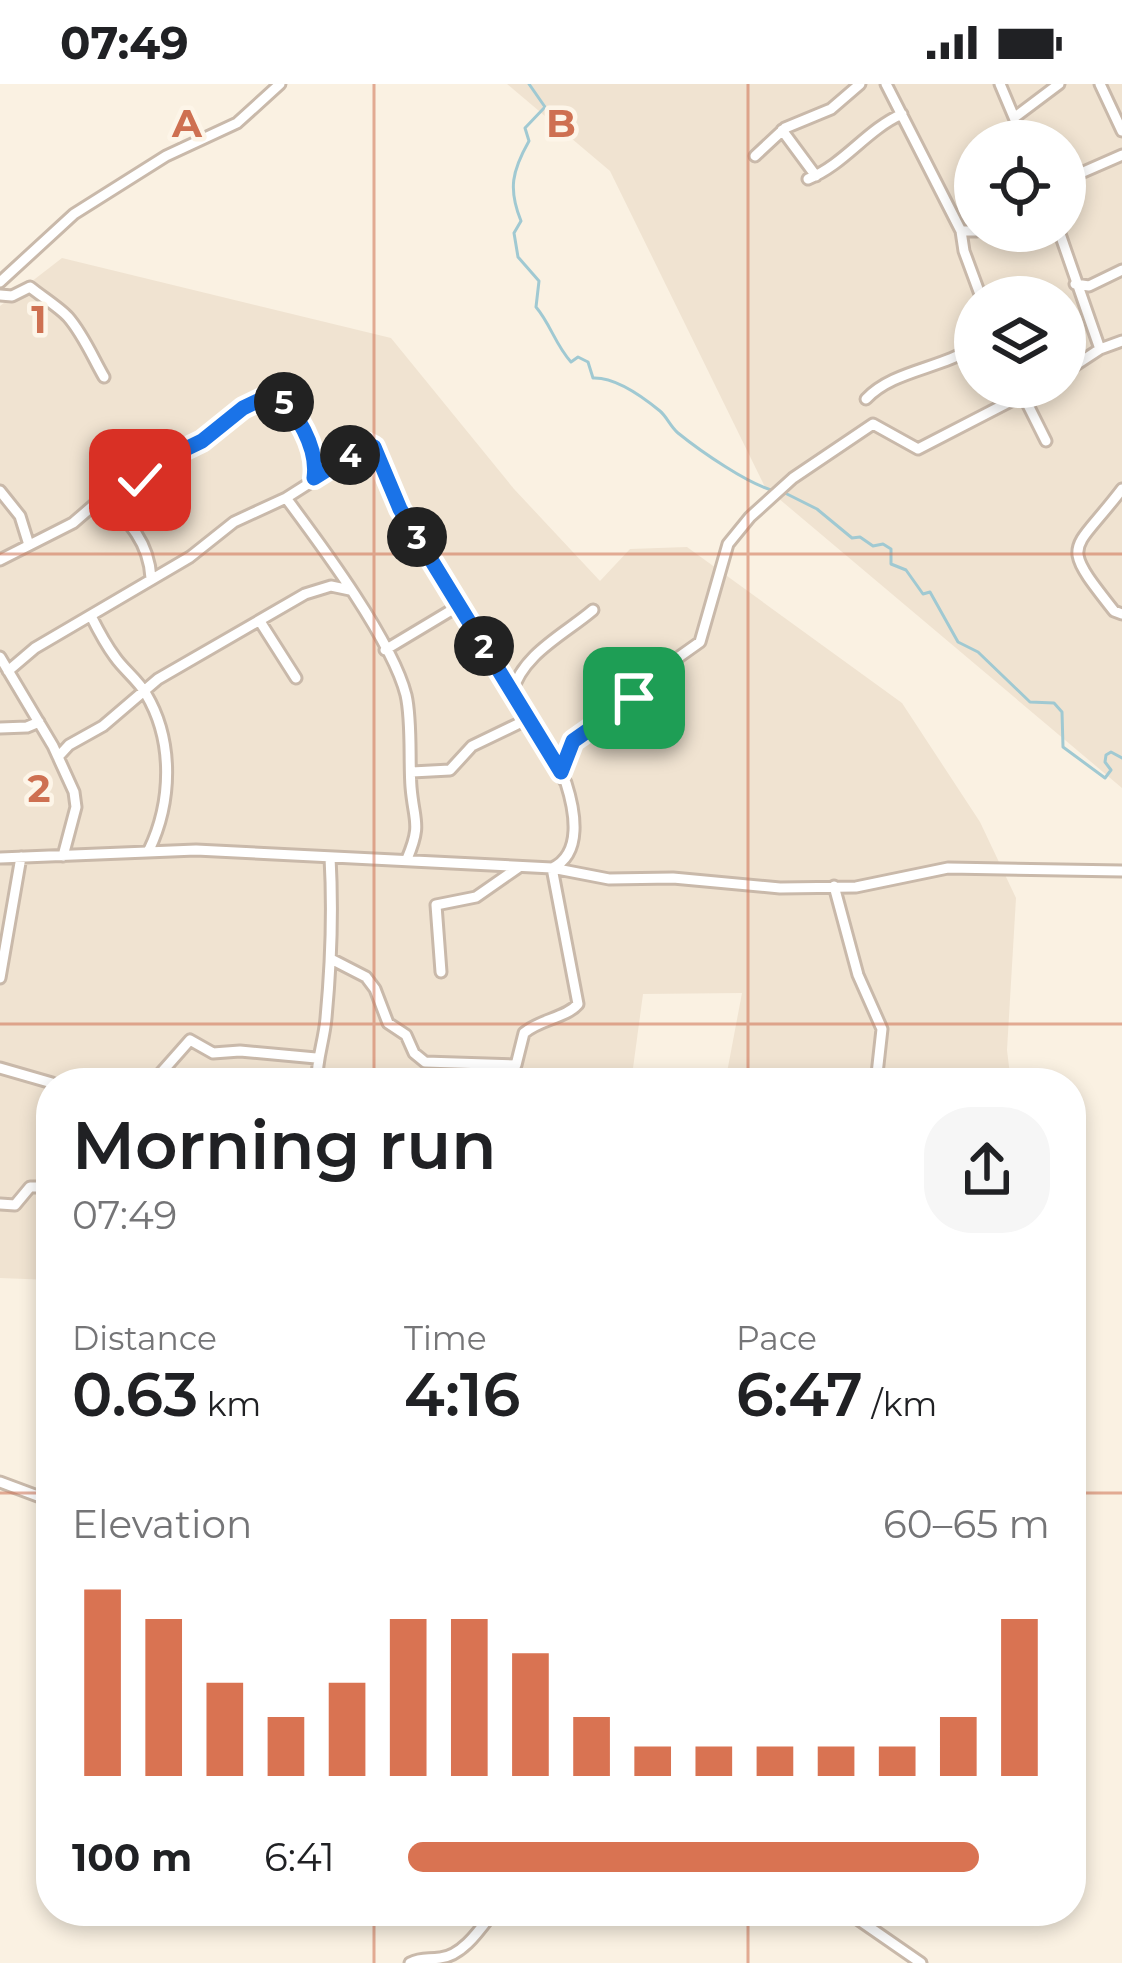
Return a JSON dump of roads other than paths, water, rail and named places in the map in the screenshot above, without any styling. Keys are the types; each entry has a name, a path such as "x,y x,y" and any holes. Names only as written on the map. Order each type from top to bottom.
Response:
{"street":[{"path":"0,282 74,214 166,156 237,123 280,84"},
{"path":"755,156 782,130 831,109 860,84"},
{"path":"886,84 954,215"},
{"path":"1000,84 1016,120"},
{"path":"1015,117 1059,84"},
{"path":"1100,84 1122,131"},
{"path":"782,130 795,143 812,177 836,165 883,122 902,114"},
{"path":"1086,171 1122,155"},
{"path":"1086,286 1122,270"},
{"path":"0,295 13,296 30,287 68,317 104,376"},
{"path":"1086,313 1100,349"},
{"path":"1086,358 1122,341"},
{"path":"866,399 880,385 954,356"},
{"path":"0,560 73,523 169,457 202,441 243,408 270,395 286,405 314,452 314,478"},
{"path":"561,772 573,741 627,704 662,669 700,642 730,539 793,478 873,424 918,449 998,408"},
{"path":"1030,408 1046,441"},
{"path":"8,671 250,513 286,498 371,444 400,509 561,772 572,806 573,849 564,862 552,868"},
{"path":"1122,489 1083,537 1076,554 1079,567 1122,614"},
{"path":"0,491 20,516 29,545"},
{"path":"286,498 350,590 406,695 418,827 407,859"},
{"path":"105,499 137,532 150,558 151,578"},
{"path":"58,757 158,679 320,588 350,590"},
{"path":"386,650 460,605"},
{"path":"512,692 518,676 538,652 593,610"},
{"path":"91,616 112,654 145,691 164,738 163,813 149,850"},
{"path":"260,623 296,678"},
{"path":"0,657 58,757 76,801 63,856"},
{"path":"412,772 450,770 472,746 528,719"},
{"path":"0,728 39,722"},
{"path":"0,858 149,850 330,856 552,868 609,879 673,878 780,888 869,885 948,868 1122,871"},
{"path":"316,1068 324,1041 331,959 330,856"},
{"path":"0,978 21,857"},
{"path":"441,972 436,905 476,897 519,867"},
{"path":"331,959 372,983 388,1023 406,1035 418,1059 516,1065 524,1033 546,1018 571,1012 578,1004 552,868"},
{"path":"834,886 858,975 882,1029 878,1068"},
{"path":"165,1068 190,1040 214,1053 316,1058"},
{"path":"0,1068 36,1078"},
{"path":"0,1204 15,1205 30,1187 36,1187"},
{"path":"0,1482 36,1495"},
{"path":"410,1963 428,1957 445,1959 482,1926"},
{"path":"868,1926 921,1963"}],"waterway":[{"path":"529,84 545,107 525,128 529,141 514,180 521,221 514,233 518,257 539,281 536,307 571,362 578,357 588,362 593,378 619,384 645,400 711,458 776,491"},
{"path":"785,493 817,509 852,538 891,549 891,564 906,570 923,594 930,592 958,642 978,652 1030,702 1054,703 1062,712 1063,747 1105,778 1111,770 1106,755 1111,752 1122,758"}]}
